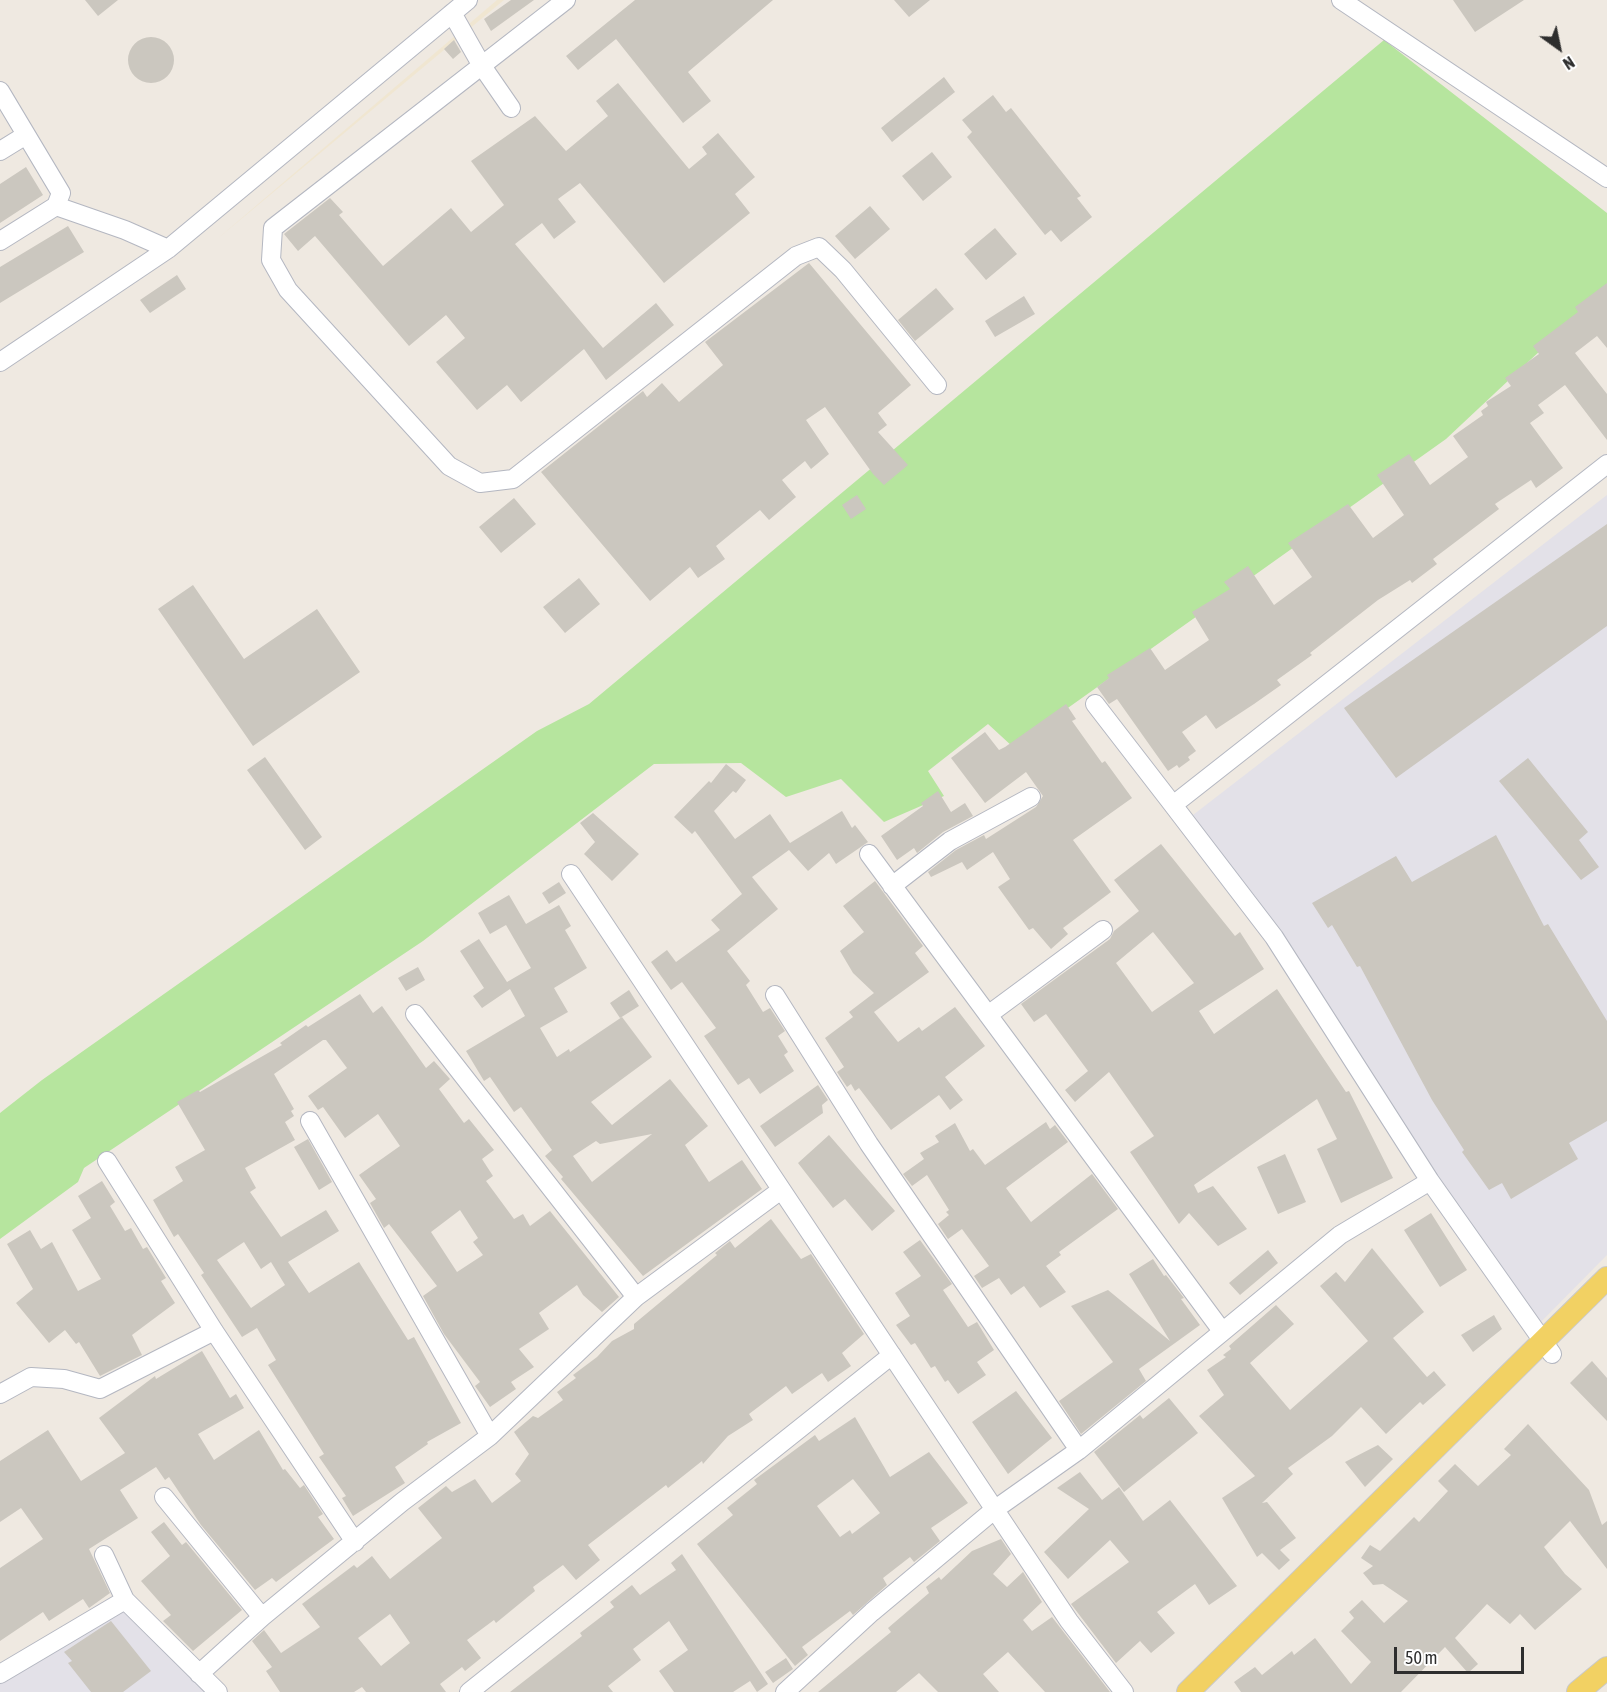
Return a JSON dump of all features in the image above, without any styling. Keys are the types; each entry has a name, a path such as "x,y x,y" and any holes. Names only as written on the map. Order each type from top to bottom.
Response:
{"main road":[{"path":"1205,1692 1548,1348 1607,1278"},
{"path":"1188,1692 1548,1348 1607,1299"},
{"path":"1578,1692 1607,1668"}],"street":[{"path":"0,362 168,249 468,0"},
{"path":"566,0 273,228 271,260 288,290 449,466 480,483 513,479 796,256 819,247 843,270 937,385"},
{"path":"1341,0 1607,178"},
{"path":"452,13 482,66 511,108"},
{"path":"0,91 61,193 57,206 0,241"},
{"path":"0,151 26,135"},
{"path":"57,206 125,230 168,249"},
{"path":"1173,805 1607,464"},
{"path":"1095,704 1274,937 1430,1181 1548,1348"},
{"path":"892,886 950,841 1031,797"},
{"path":"869,854 1222,1331"},
{"path":"571,874 1069,1621 1124,1692"},
{"path":"988,1014 1103,930"},
{"path":"775,995 869,1144 1079,1450"},
{"path":"415,1014 636,1297"},
{"path":"310,1121 490,1436"},
{"path":"106,1161 214,1331 355,1542"},
{"path":"785,1692 872,1612 994,1510 1079,1450 1340,1235 1430,1181"},
{"path":"199,1674 261,1617 402,1502 490,1436 636,1297 781,1190"},
{"path":"0,1394 31,1377 64,1379 100,1389 214,1331"},
{"path":"469,1692 892,1355"},
{"path":"164,1497 261,1617"},
{"path":"104,1555 125,1600 218,1692"},
{"path":"0,1674 125,1600"}],"shaded area":[{"path":"497,0 504,0 216,240"},
{"path":"1607,495 1607,1255 1530,1333 1282,939 1193,815"},
{"path":"117,1594 210,1692 0,1692 0,1664"}],"green space":[{"path":"1384,40 1607,213 1607,288 1446,439 1013,747 988,724 928,771 944,796 884,822 841,779 786,797 741,763 654,764 423,941 84,1168 78,1182 0,1239 0,1113 42,1080 537,731 589,704"}],"building":[{"path":"85,0 118,0 98,16"},
{"path":"511,0 534,0 491,31 484,19"},
{"path":"635,0 773,0 688,72 711,101 683,123 616,39 578,70 566,56"},
{"path":"894,0 930,0 909,17"},
{"path":"1453,0 1524,0 1475,32"},
{"path":"151,37 167,44 174,60 167,76 151,83 135,76 128,60 135,44"},
{"path":"454,40 461,52 453,59 444,49"},
{"path":"944,77 955,92 892,142 881,128"},
{"path":"618,83 689,169 707,154 702,147 718,133 755,177 735,194 750,213 664,283 580,183 558,199 576,222 554,239 542,223 515,244 603,348 656,303 674,325 606,380 584,349 521,402 507,385 477,410 436,362 465,338 446,315 409,346 315,236 298,251 284,234 330,198 343,212 339,215 383,266 451,208 471,232 504,205 471,161 535,116 566,151 608,116 596,101"},
{"path":"993,95 1006,112 1011,108 1081,196 1077,198 1092,217 1061,242 1051,230 1045,235 967,137 972,132 962,120"},
{"path":"932,152 952,177 923,201 902,176"},
{"path":"26,167 43,195 0,223 0,184"},
{"path":"870,206 890,229 855,259 835,236"},
{"path":"68,226 84,252 0,303 0,267"},
{"path":"995,228 1017,254 986,280 964,254"},
{"path":"809,263 911,385 878,413 887,425 878,432 908,465 884,485 873,474 825,407 806,420 829,454 811,469 805,461 782,480 796,497 769,520 760,510 716,546 725,559 698,578 690,567 650,601 541,472 643,391 647,397 662,383 679,402 723,365 705,342"},
{"path":"177,275 186,289 150,313 140,300"},
{"path":"1607,283 1607,348 1597,336 1575,353 1607,394 1607,440 1565,385 1538,405 1544,413 1530,423 1563,468 1536,488 1531,480 1495,504 1499,509 1433,559 1437,564 1412,583 1410,580 1378,600 1310,653 1312,655 1277,680 1281,685 1254,704 1216,729 1206,715 1182,732 1196,751 1188,757 1190,760 1179,768 1177,765 1168,771 1117,699 1109,704 1097,687 1109,678 1107,675 1150,648 1165,670 1209,640 1192,612 1230,589 1224,582 1248,566 1274,605 1312,577 1288,543 1348,504 1373,538 1404,515 1377,475 1409,454 1430,485 1468,457 1453,436 1483,415 1481,411 1488,406 1486,402 1511,386 1505,378 1539,354 1533,346 1578,312 1575,307"},
{"path":"936,288 954,309 915,341 898,320"},
{"path":"1024,296 1035,314 995,337 985,321"},
{"path":"857,495 866,509 851,519 842,505"},
{"path":"514,498 536,524 501,553 479,527"},
{"path":"1607,524 1607,626 1396,778 1344,708"},
{"path":"579,578 600,604 565,633 543,607"},
{"path":"193,585 244,659 317,609 360,672 253,746 158,609"},
{"path":"1066,704 1076,719 1072,721 1102,763 1105,761 1132,798 1073,840 1111,892 1063,928 1068,934 1051,949 1033,928 1029,930 998,887 1010,879 993,852 967,870 962,862 931,877 928,872 956,850 984,835 986,839 1036,807 1043,796 1026,772 985,803 951,758 985,732 999,750"},
{"path":"265,757 322,837 305,850 247,770"},
{"path":"1528,758 1588,832 1579,840 1599,867 1581,880 1499,781"},
{"path":"726,764 746,780 736,793 733,791 714,811 735,839 770,814 790,843 842,811 852,828 855,825 868,842 836,864 829,853 808,871 789,850 752,877 778,909 727,951 750,981 746,985 763,1012 770,1008 785,1031 778,1036 788,1052 784,1055 794,1071 760,1094 749,1078 738,1085 704,1036 716,1028 682,982 671,990 651,962 667,950 676,962 720,930 711,920 742,894 695,831 692,834 674,817 709,781 711,783"},
{"path":"938,791 951,812 965,803 973,816 943,832 917,853 914,848 897,860 881,836 923,806 921,803"},
{"path":"593,813 639,854 612,881 584,854 595,842 580,823"},
{"path":"1496,835 1544,926 1548,924 1607,1021 1607,1121 1569,1143 1578,1159 1511,1199 1502,1183 1489,1190 1462,1152 1464,1150 1432,1100 1360,966 1357,967 1332,925 1328,928 1312,903 1396,856 1412,882"},
{"path":"1161,844 1235,936 1240,932 1264,969 1199,1011 1214,1034 1277,989 1346,1092 1349,1091 1393,1178 1341,1203 1317,1149 1337,1139 1317,1099 1194,1185 1198,1193 1213,1186 1247,1229 1218,1246 1189,1213 1179,1224 1130,1152 1154,1136 1109,1072 1075,1102 1065,1090 1088,1071 1046,1014 1034,1022 1021,1004 1110,939 1114,931 1139,911 1114,880","holes":["1153,932 1194,983 1152,1012 1116,963"]},
{"path":"875,881 923,946 915,953 929,972 874,1012 898,1042 919,1027 922,1031 955,1007 985,1046 945,1077 963,1100 950,1110 939,1095 891,1130 859,1088 855,1091 851,1084 847,1087 837,1072 844,1067 825,1038 853,1017 849,1012 874,993 853,973 840,951 864,932 843,906"},
{"path":"559,882 566,893 549,904 542,893"},
{"path":"509,895 526,924 559,905 571,926 565,930 587,968 554,988 568,1012 540,1028 557,1057 569,1049 570,1052 622,1017 652,1057 591,1102 612,1125 670,1079 708,1126 685,1145 709,1182 742,1160 762,1189 643,1276 561,1179 563,1177 545,1156 552,1150 521,1107 514,1112 490,1077 484,1081 466,1051 525,1016 510,989 482,1008 473,996 484,988 460,951 479,939 507,982 531,968 506,925 490,934 478,913","holes":["652,1134 592,1182 573,1156 596,1141 600,1144"]},
{"path":"418,967 425,980 406,991 398,978"},
{"path":"629,990 639,1006 620,1018 610,1003"},
{"path":"360,994 373,1013 382,1006 426,1068 434,1061 450,1079 439,1089 464,1123 469,1119 494,1150 482,1159 493,1176 486,1181 514,1219 523,1214 530,1226 550,1211 619,1297 602,1312 583,1295 577,1285 539,1313 549,1329 519,1349 534,1367 511,1382 516,1389 490,1407 475,1386 480,1382 444,1334 423,1296 437,1286 389,1224 384,1228 370,1203 376,1199 359,1175 400,1146 378,1114 345,1138 323,1107 318,1110 308,1096 347,1068 326,1040 274,1074 294,1109 291,1111 294,1116 285,1122 295,1140 245,1168 256,1188 250,1192 281,1237 326,1210 339,1231 288,1262 309,1293 359,1262 408,1340 414,1337 461,1423 427,1442 428,1444 395,1467 405,1483 353,1516 342,1498 346,1496 319,1457 324,1454 268,1365 276,1360 257,1328 242,1337 201,1275 204,1273 178,1234 174,1237 153,1200 183,1181 175,1167 205,1150 177,1102 198,1090 200,1092 282,1045 280,1043 306,1025 308,1027","holes":["460,1210 478,1238 473,1242 483,1255 457,1272 431,1232","244,1242 261,1269 271,1262 285,1285 251,1308 217,1260"]},
{"path":"818,1085 828,1100 822,1105 823,1113 775,1147 760,1126"},
{"path":"1046,1122 1050,1129 1055,1125 1068,1142 1006,1188 1031,1222 1092,1174 1118,1209 1059,1252 1061,1255 1046,1266 1066,1292 1040,1308 1024,1286 1011,1295 999,1278 982,1288 974,1276 989,1266 962,1229 948,1239 938,1224 949,1215 946,1212 949,1210 927,1175 912,1186 903,1174 924,1159 920,1153 939,1142 935,1136 955,1123 970,1151 973,1149 985,1165"},
{"path":"829,1135 895,1211 872,1231 845,1199 833,1208 798,1163"},
{"path":"308,1139 332,1182 319,1190 294,1147"},
{"path":"1285,1154 1306,1202 1278,1214 1257,1167"},
{"path":"102,1181 115,1202 110,1206 125,1231 131,1228 143,1249 147,1247 166,1278 161,1281 175,1303 132,1335 142,1355 100,1376 79,1342 76,1344 65,1330 49,1343 16,1303 33,1289 7,1244 30,1230 41,1249 52,1242 78,1291 101,1279 72,1230 91,1218 78,1196"},
{"path":"1431,1213 1467,1270 1440,1287 1404,1230"},
{"path":"771,1219 801,1259 811,1254 864,1334 842,1353 851,1366 828,1382 822,1373 792,1394 786,1386 749,1414 753,1420 728,1436 703,1464 702,1461 668,1488 666,1485 588,1545 600,1560 576,1580 563,1565 533,1587 535,1591 496,1623 494,1620 467,1640 481,1658 465,1671 462,1667 440,1684 446,1692 366,1692 362,1687 354,1692 280,1692 266,1671 272,1667 252,1641 264,1630 281,1653 320,1627 302,1604 354,1565 357,1568 372,1556 390,1579 442,1538 418,1508 446,1486 452,1492 475,1479 492,1503 521,1481 515,1474 529,1454 514,1432 533,1416 538,1418 563,1400 557,1392 576,1378 573,1375 597,1357 612,1341 634,1329 634,1324 717,1255 715,1253 730,1241 735,1248","holes":["390,1614 410,1643 381,1666 358,1638"]},
{"path":"920,1240 952,1284 943,1290 968,1327 977,1322 994,1350 977,1362 986,1375 958,1394 948,1380 945,1382 935,1366 931,1368 915,1343 911,1345 896,1325 910,1316 895,1293 921,1276 903,1252"},
{"path":"1372,1248 1424,1312 1393,1338 1427,1377 1434,1371 1446,1385 1423,1405 1420,1402 1386,1434 1361,1407 1332,1436 1288,1468 1293,1474 1262,1503 1267,1502 1296,1538 1280,1550 1290,1560 1279,1570 1262,1553 1257,1557 1222,1498 1255,1476 1199,1416 1224,1395 1207,1370 1226,1357 1223,1355 1231,1349 1229,1346 1276,1305 1294,1324 1250,1363 1290,1410 1368,1341 1320,1286 1336,1272 1345,1282"},
{"path":"1268,1250 1278,1263 1240,1295 1229,1283"},
{"path":"1153,1259 1164,1276 1166,1275 1184,1298 1181,1299 1200,1325 1139,1369 1146,1381 1081,1434 1059,1401 1113,1362 1071,1306 1108,1290 1170,1341 1129,1274"},
{"path":"1494,1315 1502,1329 1473,1352 1461,1335"},
{"path":"202,1351 230,1398 236,1394 244,1408 198,1434 214,1460 259,1430 283,1470 285,1469 300,1488 304,1485 323,1514 318,1517 334,1539 276,1582 272,1578 255,1590 201,1525 169,1477 165,1480 156,1467 120,1490 138,1518 89,1549 110,1593 89,1608 83,1599 49,1621 43,1612 0,1641 0,1568 43,1539 21,1508 0,1522 0,1461 48,1430 81,1481 125,1453 99,1418 155,1376 156,1379"},
{"path":"1592,1361 1607,1378 1607,1421 1570,1383"},
{"path":"1016,1391 1052,1438 1008,1474 972,1422"},
{"path":"1169,1398 1198,1433 1124,1492 1094,1452 1140,1415 1143,1419"},
{"path":"855,1417 890,1477 929,1452 968,1503 931,1528 940,1541 914,1562 910,1557 883,1578 887,1585 853,1615 850,1611 802,1647 808,1655 795,1666 697,1544 733,1515 727,1508 757,1484 754,1480 815,1435 819,1441","holes":["853,1479 880,1513 852,1534 850,1530 840,1537 817,1506"]},
{"path":"1528,1424 1589,1490 1602,1525 1607,1521 1607,1569 1570,1521 1544,1547 1565,1574 1582,1589 1535,1630 1520,1614 1510,1624 1487,1604 1455,1638 1478,1664 1468,1673 1445,1647 1401,1692 1241,1692 1234,1682 1255,1667 1262,1675 1292,1651 1294,1655 1315,1638 1351,1684 1371,1662 1341,1631 1354,1618 1349,1612 1362,1600 1384,1623 1408,1601 1383,1584 1373,1585 1363,1573 1373,1566 1361,1558 1370,1545 1380,1551 1414,1517 1419,1522 1448,1491 1438,1481 1455,1464 1478,1486 1511,1455 1504,1449"},
{"path":"1378,1445 1393,1459 1365,1487 1345,1462"},
{"path":"1080,1472 1102,1500 1119,1487 1143,1521 1170,1500 1237,1586 1209,1605 1195,1584 1157,1612 1175,1633 1151,1653 1140,1641 1116,1663 1071,1604 1129,1562 1110,1540 1068,1579 1044,1552 1089,1509 1057,1488"},
{"path":"164,1522 182,1545 186,1542 242,1610 193,1651 163,1621 171,1615 141,1581 170,1556 151,1532"},
{"path":"1001,1539 1011,1554 993,1574 1007,1587 1023,1572 1042,1602 1023,1620 1032,1631 1052,1617 1110,1692 1045,1692 1008,1652 983,1674 999,1692 938,1692 919,1673 896,1692 818,1692 891,1632 888,1628 929,1593 926,1587 939,1577 941,1580 972,1551"},
{"path":"682,1554 768,1684 757,1692 750,1681 733,1692 674,1692 659,1671 688,1650 669,1621 633,1649 641,1660 608,1686 613,1692 510,1692 582,1636 580,1633 614,1607 610,1602 632,1585 640,1595 676,1570 671,1563"},
{"path":"111,1621 151,1671 123,1692 91,1692 68,1663 72,1661 64,1652"},
{"path":"786,1658 793,1669 773,1683 765,1672"}]}
